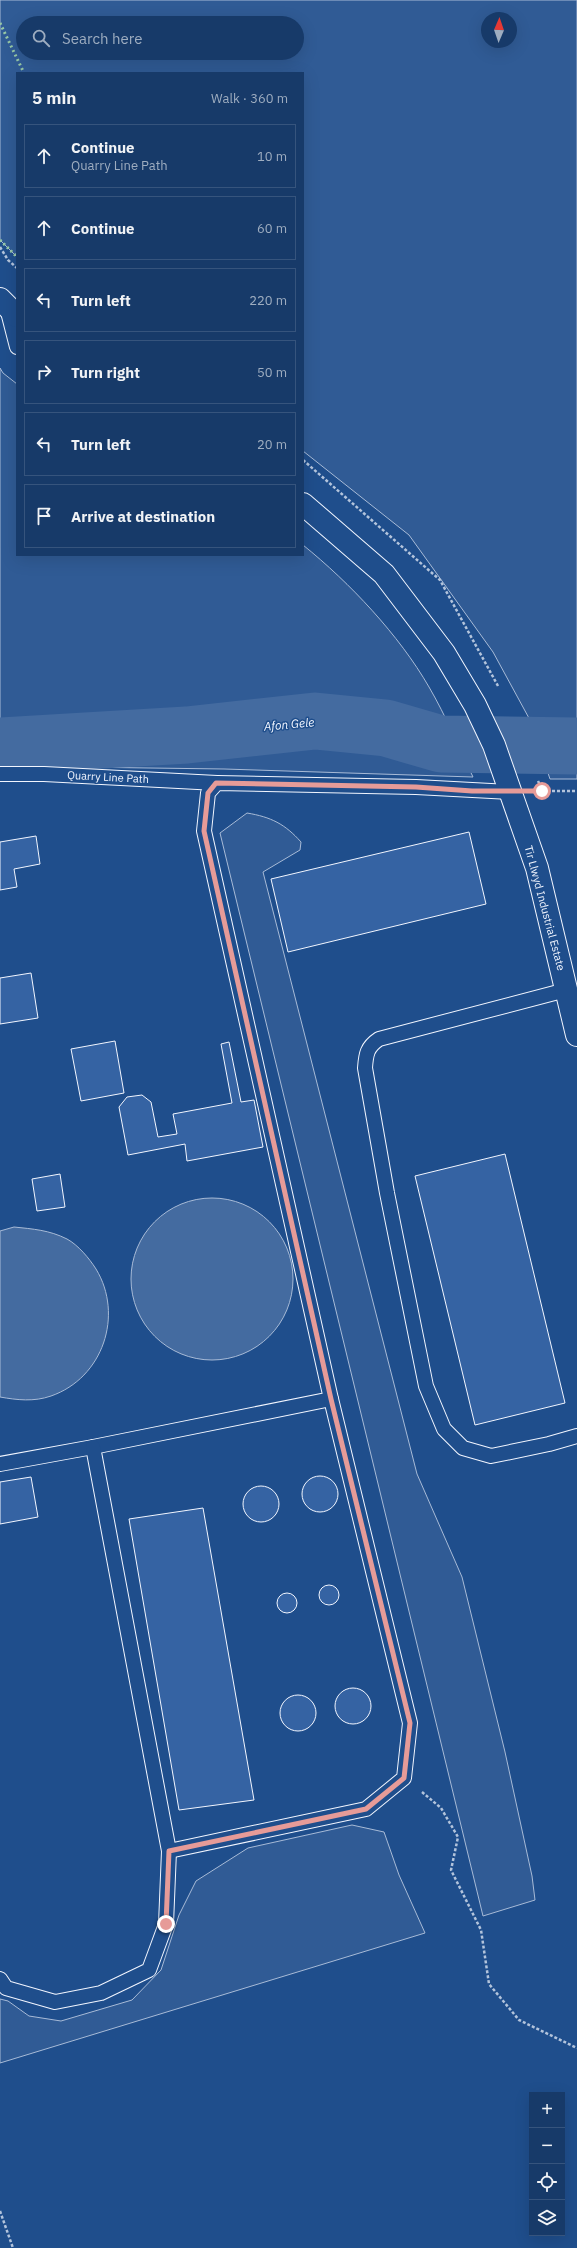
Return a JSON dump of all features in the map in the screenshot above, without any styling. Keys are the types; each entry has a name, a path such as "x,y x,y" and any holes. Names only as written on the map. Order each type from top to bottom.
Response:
{"street":[{"name":"Tir Llwyd Industrial Estate","path":"304,505 384,574 444,653 475,705 494,745 537,868 577,1035"}],"lane":[{"path":"8,308 16,343"},
{"name":"Quarry Line Path","path":"0,774 44,774 216,783 416,787 509,787"},
{"path":"169,1851 366,1809 404,1778 410,1723 331,1399 204,831 208,793 216,783"},
{"path":"566,990 379,1039 370,1045 366,1054 365,1068 387,1193 426,1386 444,1429 463,1448 491,1456 549,1444 577,1436"},
{"path":"0,1464 93,1447 331,1399"},
{"path":"0,1979 6,1988 55,2002 102,1993 149,1970 166,1924 169,1851 93,1447"}],"path":[{"path":"0,247 8,260 16,267"},
{"path":"509,787 577,791"},
{"path":"404,1778 441,1808 458,1837 451,1870 481,1930 490,1984 519,2020 577,2048"},
{"path":"0,2212 13,2248"}],"shaded area":[{"path":"0,0 577,0 577,779 550,779 530,720 493,652 409,535 304,452 304,72 16,72 16,256 0,240"},
{"path":"0,368 3,373 16,383 16,556 304,556 304,546 356,593 403,648 435,698 473,777 224,769 0,766"},
{"path":"247,813 277,822 289,830 301,842 300,850 263,872 417,1474 462,1577 505,1752 532,1876 535,1900 483,1916 220,833"},
{"path":"212,1198 243,1204 257,1212 269,1222 279,1234 287,1248 293,1279 287,1310 279,1324 269,1336 257,1346 243,1354 212,1360 181,1354 167,1346 155,1336 145,1324 137,1310 131,1279 137,1248 145,1234 155,1222 167,1212 181,1204"},
{"path":"14,1227 41,1230 54,1234 67,1239 79,1248 96,1269 104,1287 108,1306 108,1325 104,1343 95,1360 84,1375 69,1387 51,1396 32,1400 19,1400 0,1397 0,1231"},
{"path":"352,1825 384,1832 399,1875 425,1933 0,2063 0,1999 8,2001 29,2016 61,2021 132,2000 161,1970 179,1915 196,1881 248,1848"}],"building":[{"path":"469,832 486,904 288,952 271,879"},
{"path":"36,836 40,864 14,869 17,887 0,890 0,842"},
{"path":"31,973 38,1018 0,1024 0,978"},
{"path":"115,1041 124,1093 81,1101 71,1049"},
{"path":"229,1042 241,1102 254,1100 263,1147 187,1161 185,1144 128,1155 119,1107 127,1097 142,1095 151,1102 158,1137 177,1134 173,1114 232,1103 221,1044"},
{"path":"505,1154 565,1403 475,1425 415,1176"},
{"path":"60,1174 65,1207 37,1211 32,1179"},
{"path":"324,1476 333,1481 337,1487 337,1501 333,1507 324,1512 316,1512 307,1507 303,1501 302,1490 307,1481 313,1477"},
{"path":"31,1477 38,1517 0,1524 0,1482"},
{"path":"265,1486 274,1491 278,1497 278,1511 274,1517 265,1522 257,1522 248,1517 244,1511 243,1500 248,1491 254,1487"},
{"path":"203,1508 254,1800 179,1810 129,1519"},
{"path":"329,1585 336,1588 339,1595 336,1602 329,1605 322,1602 319,1595 322,1588"},
{"path":"287,1593 294,1596 297,1603 294,1610 287,1613 280,1610 277,1603 280,1596"},
{"path":"357,1688 366,1693 370,1699 370,1713 366,1719 357,1724 349,1724 340,1719 336,1713 335,1702 340,1693 346,1689"},
{"path":"302,1695 311,1700 315,1706 315,1720 311,1726 302,1731 294,1731 285,1726 281,1720 280,1709 285,1700 291,1696"}],"waterway":[{"name":"Afon Gele","path":"0,746 187,735 315,721 386,728 441,744 577,746"}],"hedge":[{"path":"0,23 16,56"},
{"path":"18,60 24,72"},
{"path":"0,240 16,256"}],"route":[{"path":"166,1924 169,1888 169,1851 366,1809 404,1778 410,1723 331,1399 204,831 208,793 216,783 416,787 510,792 542,791"}]}
